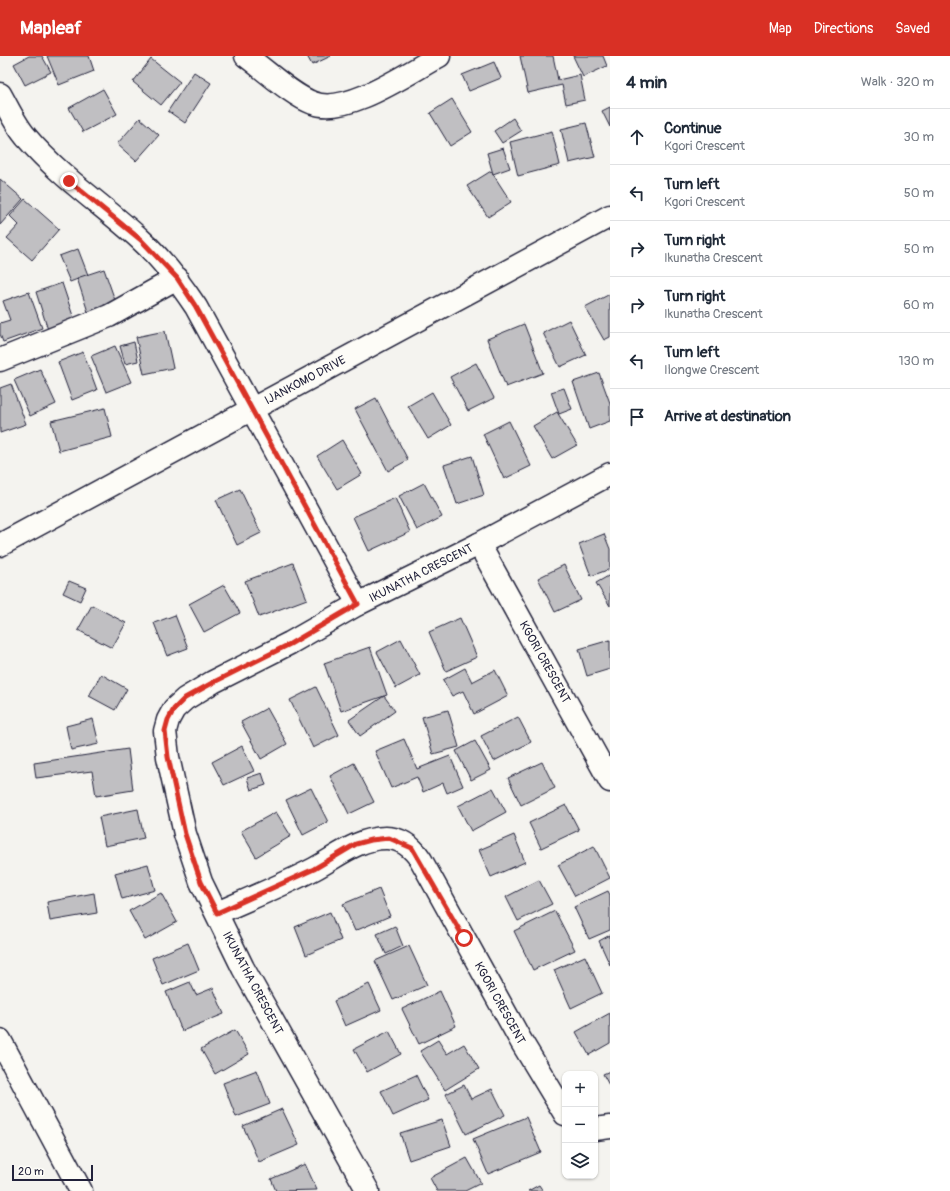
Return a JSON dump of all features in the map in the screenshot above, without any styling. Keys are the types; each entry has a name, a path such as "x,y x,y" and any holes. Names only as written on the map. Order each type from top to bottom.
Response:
{"street":[{"path":"246,56 300,97 314,104 330,106 362,98 439,56"},
{"path":"0,94 26,137 40,153 69,181 141,240 177,278 196,307 250,409 358,604"},
{"name":"IJANKOMO DRIVE","path":"0,545 610,216"},
{"path":"0,360 109,316 177,278"},
{"name":"IKUNATHA CRESCENT","path":"368,1191 243,968 201,882 185,834 168,757 165,731 168,720 174,709 185,698 290,644 358,604 478,544 610,474"},
{"name":"KGORI CRESCENT","path":"478,544 610,781"},
{"name":"KGORI CRESCENT","path":"217,913 314,869 356,844 371,840 389,838 412,848 424,866 528,1054 562,1109"},
{"path":"0,1040 81,1191"},
{"path":"598,1129 610,1127"}],"building":[{"path":"29,56 42,56 51,72 25,85 14,64"},
{"path":"47,56 89,56 94,71 59,85"},
{"path":"307,56 331,56 312,65"},
{"path":"520,56 553,56 558,80 580,75 585,100 566,104 562,85 528,93"},
{"path":"573,56 603,56 607,66 583,77"},
{"path":"151,59 180,82 161,105 133,82"},
{"path":"494,62 501,78 469,91 462,75"},
{"path":"194,72 211,83 185,123 168,111"},
{"path":"103,89 117,114 83,132 69,108"},
{"path":"452,99 472,132 450,146 430,113"},
{"path":"610,107 610,127 602,111"},
{"path":"140,118 159,135 136,161 117,144"},
{"path":"513,118 521,131 502,143 494,131"},
{"path":"586,123 595,157 569,163 561,129"},
{"path":"552,131 560,165 518,176 510,142"},
{"path":"503,148 510,168 493,174 487,153"},
{"path":"491,171 511,202 488,217 467,186"},
{"path":"0,179 23,199 0,225"},
{"path":"25,199 59,229 32,260 7,238 19,225 10,216"},
{"path":"78,249 88,275 70,282 59,256"},
{"path":"104,269 117,306 89,315 77,278"},
{"path":"62,283 75,322 48,330 36,292"},
{"path":"29,292 42,328 3,342 0,334 0,323 10,320 3,301"},
{"path":"610,294 610,337 604,340 585,307"},
{"path":"569,320 586,355 560,367 543,333"},
{"path":"524,324 543,373 506,387 487,339"},
{"path":"165,331 173,368 144,374 136,337"},
{"path":"134,342 138,361 125,364 120,346"},
{"path":"115,346 131,382 106,392 91,356"},
{"path":"83,352 97,390 72,400 58,362"},
{"path":"476,363 494,398 468,411 450,377"},
{"path":"40,369 56,404 30,416 14,380"},
{"path":"599,373 610,403 610,421 589,429 573,382"},
{"path":"11,384 26,424 0,433 0,388"},
{"path":"564,388 572,409 559,414 551,392"},
{"path":"432,392 451,425 428,439 408,406"},
{"path":"376,398 408,460 388,471 355,409"},
{"path":"105,408 112,437 59,451 51,421"},
{"path":"557,412 577,445 552,459 533,426"},
{"path":"509,421 531,466 504,479 483,434"},
{"path":"342,440 362,474 337,489 317,456"},
{"path":"472,456 484,495 457,504 444,465"},
{"path":"424,483 442,517 417,530 399,496"},
{"path":"240,489 261,533 237,545 216,500"},
{"path":"395,498 410,532 369,551 353,517"},
{"path":"604,534 610,549 610,569 591,576 579,544"},
{"path":"293,563 307,599 259,617 245,581"},
{"path":"564,565 581,600 555,612 538,578"},
{"path":"610,575 610,606 596,583"},
{"path":"69,581 86,588 80,601 63,593"},
{"path":"224,585 240,613 204,632 189,604"},
{"path":"92,605 126,623 112,648 78,630"},
{"path":"175,615 188,648 167,656 154,623"},
{"path":"460,618 477,657 446,671 429,632"},
{"path":"401,639 420,675 396,688 377,652"},
{"path":"610,640 610,669 587,676 579,649"},
{"path":"370,647 387,695 341,711 324,663"},
{"path":"465,668 472,682 495,670 508,696 474,714 463,691 452,696 443,680"},
{"path":"101,674 127,689 115,710 89,696"},
{"path":"316,687 339,735 313,748 290,700"},
{"path":"384,696 395,711 360,736 349,720"},
{"path":"267,708 287,744 261,759 241,722"},
{"path":"448,710 459,747 433,754 422,717"},
{"path":"518,717 531,742 494,761 481,736"},
{"path":"93,719 99,744 71,750 66,726"},
{"path":"404,739 417,769 450,756 463,786 447,793 443,783 423,792 417,777 391,788 375,751"},
{"path":"475,741 491,770 471,780 456,751"},
{"path":"242,746 254,771 224,785 212,762"},
{"path":"128,749 133,790 96,796 92,771 36,778 34,763"},
{"path":"542,762 555,788 521,805 508,778"},
{"path":"354,763 374,802 349,814 330,776"},
{"path":"262,773 266,785 251,790 247,778"},
{"path":"311,788 328,822 303,835 286,800"},
{"path":"493,788 506,812 471,831 458,806"},
{"path":"566,805 579,830 541,848 529,823"},
{"path":"138,809 144,838 105,846 99,817"},
{"path":"276,812 291,836 256,857 241,831"},
{"path":"514,835 525,862 491,877 479,850"},
{"path":"594,846 610,878 575,896 558,865"},
{"path":"148,864 155,890 122,899 115,873"},
{"path":"539,880 552,904 518,921 506,897"},
{"path":"379,889 390,916 355,931 343,904"},
{"path":"608,891 610,895 610,930 589,939 574,907"},
{"path":"94,893 97,913 50,921 47,902"},
{"path":"161,893 177,922 145,940 129,911"},
{"path":"555,911 575,950 533,970 514,931"},
{"path":"330,912 341,940 306,955 295,927"},
{"path":"395,926 403,946 386,954 377,934"},
{"path":"610,935 610,965 599,941"},
{"path":"188,943 199,970 163,985 152,958"},
{"path":"409,946 427,985 393,1000 375,961"},
{"path":"585,956 602,993 571,1008 554,970"},
{"path":"190,982 196,995 213,988 224,1014 182,1031 166,992"},
{"path":"369,984 381,1010 345,1026 334,1001"},
{"path":"440,991 456,1026 419,1044 402,1009"},
{"path":"610,1013 610,1043 589,1055 576,1032"},
{"path":"235,1030 249,1054 215,1074 201,1049"},
{"path":"389,1031 401,1054 367,1072 354,1049"},
{"path":"438,1040 447,1054 464,1044 479,1069 445,1090 420,1051"},
{"path":"257,1070 270,1104 236,1117 223,1083"},
{"path":"610,1071 610,1087 603,1074"},
{"path":"416,1075 428,1100 393,1116 381,1091"},
{"path":"464,1085 471,1099 492,1089 505,1115 466,1134 446,1094"},
{"path":"282,1109 299,1145 259,1162 243,1126"},
{"path":"526,1117 541,1152 488,1174 473,1139"},
{"path":"442,1120 451,1146 409,1160 400,1133"},
{"path":"467,1158 481,1183 465,1191 437,1191 430,1178"},
{"path":"305,1164 317,1190 276,1191 271,1179"},
{"path":"539,1185 543,1191 528,1191"}],"route":[{"path":"69,181 141,240 177,278 196,307 250,409 358,604 290,644 185,698 174,709 168,720 165,731 168,757 185,834 201,882 217,913 314,869 356,844 380,838 389,838 400,841 412,848 421,860 464,938"}]}
